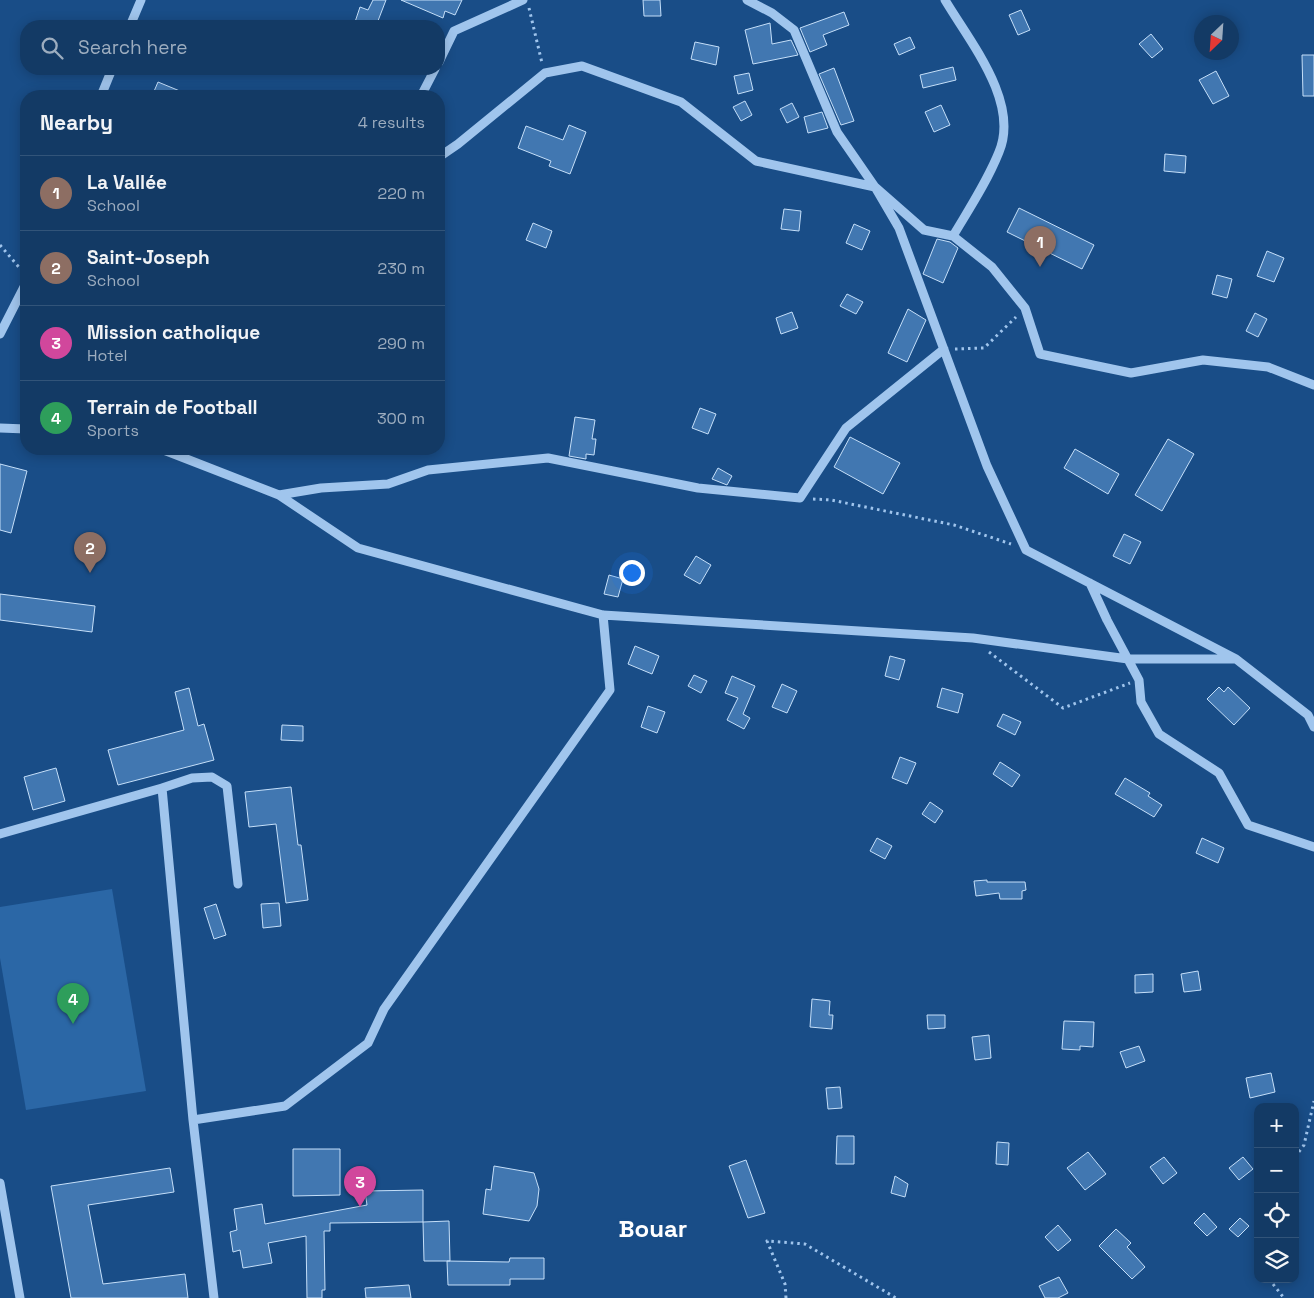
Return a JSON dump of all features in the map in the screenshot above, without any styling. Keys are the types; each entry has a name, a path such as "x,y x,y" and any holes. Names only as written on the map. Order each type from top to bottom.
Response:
{"street":[{"path":"133,20 141,0"},
{"path":"445,50 454,31 523,0"},
{"path":"747,0 772,13 794,30 837,132 875,187 899,228 987,466 1026,550 1236,659 1308,715 1314,727"},
{"path":"944,0 998,88 1005,122 1000,151 953,236"},
{"path":"445,152 458,144 545,73 582,66 681,102 756,161 875,187 924,230 953,236 992,267 1025,308 1040,354 1131,373 1203,360 1268,367 1314,385"},
{"path":"103,90 110,75"},
{"path":"424,90 432,75"},
{"path":"0,334 20,295"},
{"path":"279,495 321,488 388,484 428,470 548,458 698,488 800,498 846,428 944,349"},
{"path":"0,428 20,429"},
{"path":"176,455 279,495 358,548 603,615 973,638 1128,659 1236,659"},
{"path":"1090,583 1139,680 1141,702 1159,734 1219,773 1248,825 1314,847"},
{"path":"193,1120 285,1106 368,1043 384,1009 610,690 603,615"},
{"path":"0,834 192,778 212,777 227,786 238,884"},
{"path":"162,788 193,1120 214,1298"},
{"path":"0,1183 20,1298"}],"path":[{"path":"527,0 545,73"},
{"path":"0,245 20,269"},
{"path":"944,349 984,348 1025,308"},
{"path":"800,498 831,500 954,525 1026,550"},
{"path":"973,638 999,662 1063,708 1139,680"},
{"path":"1299,1152 1304,1145 1314,1101"},
{"path":"786,1298 785,1284 767,1241 805,1244 896,1298"},
{"path":"1272,1283 1284,1298"}],"shaded area":[{"path":"112,889 146,1091 26,1110 0,958 0,907"}],"building":[{"path":"373,0 386,0 378,20 356,20 360,7 368,10"},
{"path":"401,0 462,0 455,15 445,11 443,18"},
{"path":"643,0 660,0 661,16 644,16"},
{"path":"1021,10 1030,30 1018,35 1009,15"},
{"path":"844,12 849,25 823,35 827,45 810,52 800,28"},
{"path":"770,23 772,44 791,40 798,55 753,64 745,30"},
{"path":"1151,34 1163,49 1152,58 1139,44"},
{"path":"910,37 915,48 899,55 894,44"},
{"path":"695,42 719,47 716,65 691,59"},
{"path":"1302,55 1314,55 1314,96 1303,96"},
{"path":"953,67 956,80 923,88 920,75"},
{"path":"834,68 854,121 841,125 819,74"},
{"path":"1216,71 1229,96 1213,104 1199,80"},
{"path":"749,73 753,90 738,94 734,76"},
{"path":"158,82 177,90 155,90"},
{"path":"745,101 752,115 741,121 733,107"},
{"path":"792,103 799,117 787,123 780,109"},
{"path":"941,105 950,125 934,132 925,112"},
{"path":"822,112 828,128 808,133 804,117"},
{"path":"569,125 586,132 570,174 549,166 551,161 518,148 526,126 563,140"},
{"path":"1165,154 1186,156 1185,173 1164,171"},
{"path":"1019,208 1094,245 1082,269 1007,232"},
{"path":"784,209 801,211 799,231 781,229"},
{"path":"533,223 552,231 546,248 526,240"},
{"path":"854,224 870,231 862,250 846,243"},
{"path":"937,239 950,242 958,248 943,283 923,274"},
{"path":"1267,251 1284,258 1274,282 1257,276"},
{"path":"1217,275 1232,279 1227,298 1212,294"},
{"path":"847,294 863,302 856,314 840,306"},
{"path":"908,309 926,320 907,362 888,353"},
{"path":"792,312 798,328 781,334 776,318"},
{"path":"1255,313 1267,319 1258,337 1246,331"},
{"path":"700,408 716,414 708,434 692,428"},
{"path":"575,417 595,420 592,439 596,439 594,455 586,454 586,459 569,456"},
{"path":"850,437 900,463 883,494 834,467"},
{"path":"1168,439 1194,454 1162,511 1135,495"},
{"path":"1075,449 1119,474 1108,494 1064,468"},
{"path":"0,464 27,471 11,533 0,530"},
{"path":"718,468 732,476 727,485 712,479"},
{"path":"1124,534 1141,542 1130,564 1113,556"},
{"path":"696,556 711,565 700,584 684,575"},
{"path":"609,575 623,579 618,597 604,594"},
{"path":"0,594 95,606 92,632 0,620"},
{"path":"635,646 659,656 652,674 628,664"},
{"path":"890,656 905,660 899,680 885,676"},
{"path":"694,675 707,681 701,693 688,686"},
{"path":"732,676 755,686 743,714 750,718 744,729 727,720 738,698 725,693"},
{"path":"782,684 797,691 787,713 772,707"},
{"path":"1219,687 1224,692 1228,687 1250,708 1234,725 1207,699"},
{"path":"189,688 198,726 204,724 214,760 118,785 108,750 184,730 175,692"},
{"path":"942,688 963,694 958,713 937,707"},
{"path":"648,706 665,712 657,733 641,727"},
{"path":"1003,714 1021,722 1015,735 997,726"},
{"path":"282,725 303,726 303,741 281,740"},
{"path":"900,757 916,763 907,784 892,778"},
{"path":"1000,762 1020,775 1012,787 993,774"},
{"path":"56,768 65,801 33,810 24,777"},
{"path":"1125,778 1150,793 1148,796 1162,805 1154,817 1115,794"},
{"path":"291,787 298,845 301,845 308,900 286,903 276,824 249,827 245,792"},
{"path":"930,802 943,811 935,823 922,814"},
{"path":"877,838 892,846 885,859 870,851"},
{"path":"1202,838 1224,848 1218,863 1196,853"},
{"path":"987,880 987,882 1025,882 1026,890 1022,891 1022,899 1000,899 999,893 976,896 974,881"},
{"path":"279,903 281,926 263,928 261,904"},
{"path":"216,904 226,935 214,939 204,908"},
{"path":"1198,971 1201,990 1184,992 1181,974"},
{"path":"1153,974 1153,992 1135,993 1135,975"},
{"path":"812,999 830,1001 829,1015 833,1015 832,1029 810,1027"},
{"path":"927,1015 945,1015 945,1028 928,1029"},
{"path":"1064,1021 1094,1022 1093,1047 1080,1046 1080,1050 1062,1049"},
{"path":"989,1035 991,1058 975,1060 972,1037"},
{"path":"1139,1046 1145,1061 1126,1068 1120,1052"},
{"path":"1271,1073 1275,1092 1250,1098 1246,1078"},
{"path":"840,1087 842,1108 828,1109 826,1088"},
{"path":"837,1136 854,1136 854,1164 836,1164"},
{"path":"997,1142 1009,1143 1008,1165 996,1164"},
{"path":"293,1149 340,1149 340,1195 293,1196"},
{"path":"1088,1152 1106,1174 1085,1190 1067,1168"},
{"path":"1164,1157 1177,1173 1163,1184 1150,1167"},
{"path":"1243,1157 1253,1169 1239,1180 1229,1168"},
{"path":"746,1160 765,1213 748,1218 729,1166"},
{"path":"494,1166 534,1173 539,1189 537,1206 529,1221 483,1214 486,1189 491,1190"},
{"path":"170,1168 174,1192 88,1205 103,1284 185,1274 188,1298 71,1298 51,1186"},
{"path":"895,1176 908,1184 905,1197 891,1193"},
{"path":"423,1190 423,1222 330,1223 330,1231 324,1231 325,1290 322,1290 322,1298 307,1298 306,1236 268,1243 272,1263 243,1268 240,1250 233,1252 230,1232 237,1230 234,1209 262,1204 265,1224 367,1205 365,1191"},
{"path":"1204,1213 1217,1227 1207,1236 1194,1223"},
{"path":"1240,1218 1249,1226 1238,1237 1229,1229"},
{"path":"449,1221 450,1261 424,1261 423,1222"},
{"path":"1058,1225 1071,1240 1058,1251 1045,1237"},
{"path":"1116,1229 1131,1243 1127,1247 1145,1267 1132,1279 1099,1246"},
{"path":"510,1258 544,1258 544,1279 510,1279 510,1285 448,1285 447,1261 509,1262"},
{"path":"1059,1277 1068,1293 1058,1298 1045,1298 1039,1286"},
{"path":"409,1285 411,1298 366,1298 365,1288"}],"place":[{"name":"La Vallée","path":"1040,267"},
{"name":"Saint-Joseph","path":"90,573"},
{"name":"Terrain de Football","path":"73,1024"},
{"name":"Mission catholique","path":"360,1207"}],"district":[{"name":"Bouar","path":"653,1228"}]}
